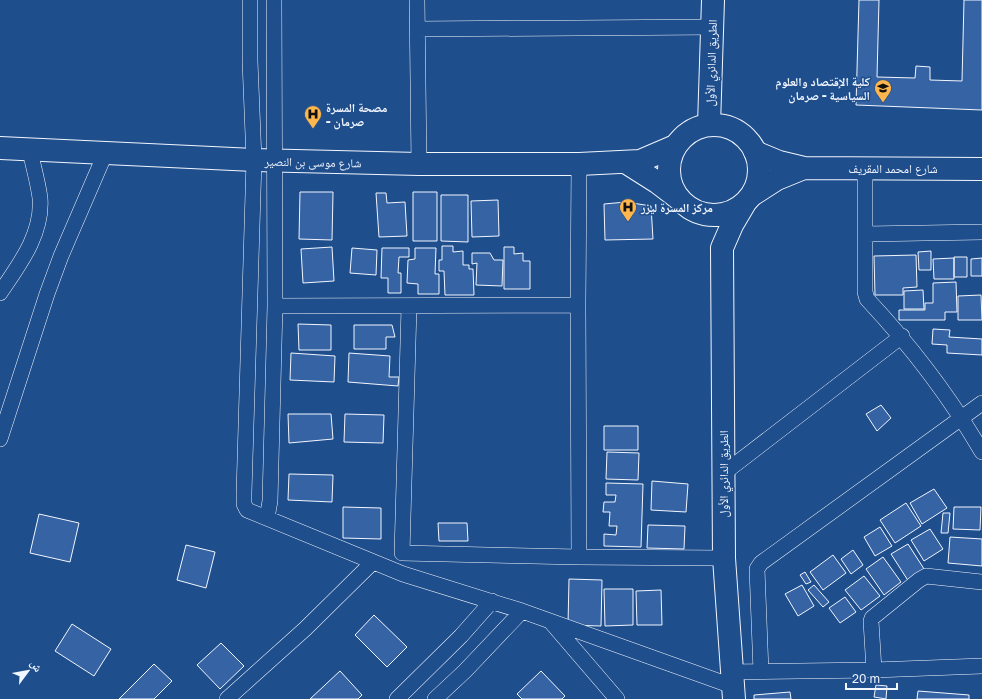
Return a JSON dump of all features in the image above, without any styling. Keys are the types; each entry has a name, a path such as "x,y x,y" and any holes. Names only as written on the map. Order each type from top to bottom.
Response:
{"street":[{"path":"250,0 254,160 244,504 246,510 252,514 267,518 402,574 522,611 732,686 761,672 982,666"},
{"path":"267,518 270,501 275,306 276,161 274,0"},
{"path":"417,0 419,164"},
{"name":"الطريق الدائري الأول","path":"709,126 713,0"},
{"path":"250,21 274,22"},
{"path":"417,29 713,27"},
{"path":"678,198 670,182 669,163 675,146 684,136 696,129 709,126 721,126 735,131 747,140 755,152 759,166 758,181 732,225 722,248"},
{"name":"شارع موسى بن النصير","path":"0,148 276,161 419,164 579,164 627,163 652,157 675,146"},
{"path":"0,293 22,260 33,238 40,216 40,199 30,150"},
{"name":"شارع امحمد المقريف","path":"755,152 779,162 804,168 982,169"},
{"path":"0,439 47,294 105,154"},
{"path":"627,163 657,182 695,212 710,229 722,248"},
{"path":"579,164 579,557"},
{"name":"شارع امحمد المقريف","path":"748,199 777,179 804,168"},
{"path":"865,168 865,292 867,299 902,336 962,417 982,452"},
{"path":"695,212 712,216 730,213 748,199"},
{"path":"866,234 982,232"},
{"name":"الطريق الدائري الأول","path":"722,248 724,558 732,686"},
{"path":"275,306 410,307 578,305"},
{"path":"402,574 410,307"},
{"path":"724,473 902,336"},
{"path":"761,672 757,569 761,563 982,403"},
{"path":"402,553 579,557 724,558"},
{"path":"227,699 305,629 373,562"},
{"path":"874,670 871,621 919,580 926,576 982,582"},
{"path":"397,699 461,636 492,601"},
{"path":"435,699 465,671 522,611"},
{"path":"550,621 617,699"}],"building":[{"path":"859,0 879,0 877,77 915,78 916,66 930,67 930,80 962,81 964,0 982,0 982,110 856,105"},
{"path":"300,192 333,192 332,240 299,239"},
{"path":"413,192 437,192 437,241 413,241"},
{"path":"376,193 386,193 387,203 405,202 407,236 379,237"},
{"path":"441,195 468,195 468,242 441,241"},
{"path":"498,200 499,236 472,237 471,201"},
{"name":"مركز المسرة ليزر","path":"626,202 651,206 653,239 605,240 604,204"},
{"path":"442,246 453,246 453,252 463,251 463,265 469,265 469,269 473,269 474,295 445,295 444,271 439,271 439,260 442,260"},
{"path":"332,247 334,281 303,283 301,249"},
{"path":"504,247 514,247 514,254 523,253 523,261 530,261 530,289 504,289"},
{"path":"352,248 377,250 376,275 350,273"},
{"path":"382,248 409,248 409,257 399,257 398,273 401,273 401,293 388,293 388,278 381,278"},
{"path":"415,248 436,248 435,274 439,274 439,294 418,294 418,284 407,283 408,260 415,259"},
{"path":"931,251 931,270 919,270 918,252"},
{"path":"472,253 490,253 494,260 503,260 502,286 476,285 477,263 472,264"},
{"path":"916,255 917,287 903,288 903,295 875,295 874,256"},
{"path":"954,257 967,257 967,277 954,277"},
{"path":"954,258 954,279 934,279 933,259"},
{"path":"982,258 982,276 971,276 971,259"},
{"path":"956,282 957,312 945,312 945,320 899,320 899,310 925,310 925,303 933,303 933,283"},
{"path":"923,290 924,309 904,309 904,291"},
{"path":"981,295 982,320 958,320 958,296"},
{"path":"298,324 331,325 331,350 299,350"},
{"path":"354,325 392,325 395,337 386,337 386,349 354,349"},
{"path":"933,329 950,330 949,337 982,339 982,355 947,353 947,345 932,344"},
{"path":"291,353 335,356 334,382 290,380"},
{"path":"349,353 390,356 389,377 399,377 398,386 348,382"},
{"path":"881,405 891,418 877,431 866,414"},
{"path":"288,414 331,414 333,439 289,443"},
{"path":"345,414 384,415 383,443 344,442"},
{"path":"604,426 638,426 638,450 604,450"},
{"path":"607,452 639,453 638,480 606,479"},
{"path":"289,474 333,475 332,502 288,500"},
{"path":"652,481 688,484 686,512 651,510"},
{"path":"606,483 643,484 641,547 604,546 604,534 616,535 617,526 609,526 610,512 603,512 604,502 615,502 616,495 606,495"},
{"path":"934,489 947,508 922,524 910,503"},
{"path":"906,503 921,526 895,543 880,520"},
{"path":"343,507 381,508 381,539 343,538"},
{"path":"954,507 981,507 980,530 953,529"},
{"path":"943,513 950,513 948,533 941,533"},
{"path":"39,514 79,523 70,562 30,553"},
{"path":"438,523 467,523 468,541 439,541"},
{"path":"648,525 685,526 684,549 647,548"},
{"path":"880,527 892,546 875,556 864,537"},
{"path":"930,529 943,549 924,561 911,540"},
{"path":"950,537 982,539 982,566 948,563"},
{"path":"908,544 926,572 909,582 891,554"},
{"path":"186,545 215,552 206,588 177,580"},
{"path":"853,550 863,565 851,574 841,559"},
{"path":"833,555 846,573 823,590 810,572"},
{"path":"883,557 901,582 884,595 866,569"},
{"path":"805,572 811,582 806,584 800,575"},
{"path":"864,576 880,596 861,610 845,590"},
{"path":"569,579 602,580 601,626 568,625"},
{"path":"802,585 814,606 798,616 785,594"},
{"path":"814,585 829,602 823,607 808,590"},
{"path":"604,589 633,589 633,625 605,626"},
{"path":"661,590 662,625 637,625 636,591"},
{"path":"845,597 856,612 840,623 829,608"},
{"path":"374,615 407,647 387,667 355,635"},
{"path":"72,624 111,649 94,676 55,651"},
{"path":"221,643 244,666 220,689 197,665"},
{"path":"154,664 172,681 154,699 119,699"},
{"path":"340,671 362,695 358,699 310,699"},
{"path":"541,671 565,696 562,699 522,699 517,694"},
{"path":"876,685 887,686 886,699 874,697"},
{"path":"918,691 969,695 969,699 917,699"},
{"path":"790,692 791,699 754,699 754,695"}],"place":[{"name":"كلية الإقتصاد والعلوم السياسية - صرمان","path":"883,103"},
{"name":"مصحة المسرة - صرمان","path":"313,129"},
{"name":"مركز المسرة ليزر","path":"628,222"}]}
